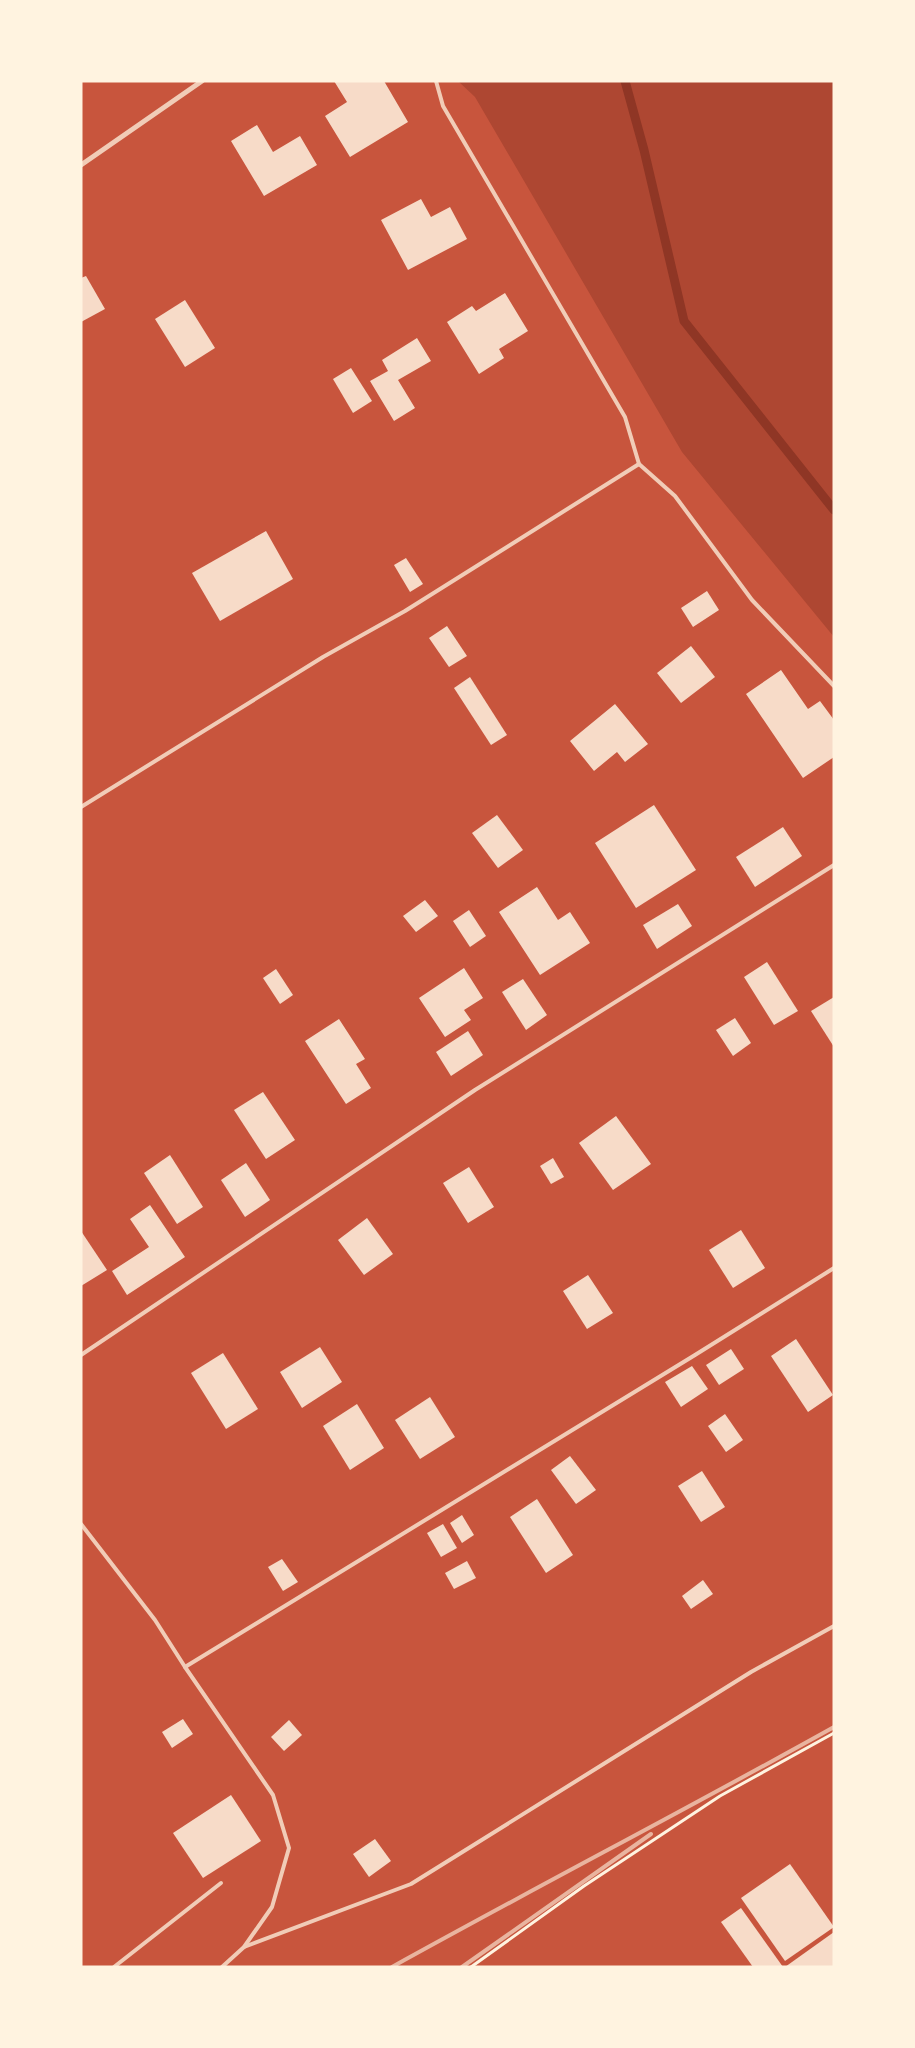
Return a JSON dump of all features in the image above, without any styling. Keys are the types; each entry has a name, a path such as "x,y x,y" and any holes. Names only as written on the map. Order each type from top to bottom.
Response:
{"street":[{"path":"81,165 202,81"}],"lane":[{"path":"436,81 443,106 625,416 639,464 676,496 752,600 834,686"},
{"path":"81,807 323,657 405,611 639,464"},
{"path":"81,1356 475,1090 834,865"},
{"path":"185,1668 834,1268"},
{"path":"81,1524 155,1620 185,1668 273,1795 289,1848 272,1907 244,1947 222,1967"},
{"path":"244,1947 411,1884 751,1672 834,1626"},
{"path":"114,1967 221,1883"}],"path":[{"path":"471,1967 584,1886 720,1796 834,1733"}],"shaded area":[{"path":"458,81 834,81 834,637 682,452 475,97"}],"building":[{"path":"334,81 384,81 408,122 350,157 325,116 347,102"},
{"path":"257,125 273,152 300,136 317,165 264,196 231,141"},
{"path":"421,199 431,217 450,207 467,239 408,270 381,220"},
{"path":"86,276 105,309 81,322 81,278"},
{"path":"505,293 528,331 499,349 504,358 479,374 447,322 472,306 476,311"},
{"path":"185,300 215,348 185,367 155,319"},
{"path":"417,338 431,361 398,380 415,408 394,421 370,381 388,371 382,360"},
{"path":"351,368 372,401 353,413 333,379"},
{"path":"266,531 293,579 220,621 192,573"},
{"path":"406,558 423,584 410,592 394,565"},
{"path":"707,591 719,610 693,627 681,608"},
{"path":"447,626 467,656 449,667 429,638"},
{"path":"691,646 715,677 681,703 657,673"},
{"path":"781,670 808,709 820,701 834,720 834,757 803,778 746,694"},
{"path":"470,677 507,735 491,745 454,688"},
{"path":"615,704 648,744 625,762 617,752 594,771 570,741"},
{"path":"654,805 696,870 636,908 595,843"},
{"path":"497,815 523,850 498,868 472,833"},
{"path":"783,827 802,856 755,887 736,857"},
{"path":"537,887 558,920 570,912 590,943 540,975 499,912"},
{"path":"425,900 438,916 416,932 403,916"},
{"path":"678,904 692,926 657,949 643,925"},
{"path":"469,910 486,936 470,947 453,921"},
{"path":"767,962 798,1011 774,1025 744,977"},
{"path":"464,968 483,998 464,1010 471,1020 445,1037 419,998"},
{"path":"276,969 293,995 280,1004 263,978"},
{"path":"523,979 547,1015 526,1030 502,992"},
{"path":"834,997 834,1047 811,1011"},
{"path":"735,1018 751,1043 733,1056 716,1030"},
{"path":"339,1019 365,1059 356,1064 371,1088 346,1104 305,1041"},
{"path":"468,1031 483,1055 451,1076 436,1052"},
{"path":"263,1092 295,1140 266,1159 234,1110"},
{"path":"616,1116 651,1164 613,1190 579,1143"},
{"path":"170,1155 203,1207 177,1224 144,1173"},
{"path":"553,1158 564,1177 551,1184 540,1166"},
{"path":"246,1163 270,1200 245,1217 221,1180"},
{"path":"469,1167 494,1207 468,1223 443,1183"},
{"path":"150,1205 185,1257 127,1295 112,1271 149,1247 130,1219"},
{"path":"367,1218 393,1254 364,1275 338,1240"},
{"path":"741,1230 765,1268 733,1288 709,1250"},
{"path":"81,1231 107,1270 81,1286"},
{"path":"588,1275 613,1313 587,1329 563,1291"},
{"path":"796,1339 833,1395 808,1412 771,1356"},
{"path":"320,1347 342,1382 302,1408 280,1372"},
{"path":"731,1349 744,1369 719,1385 706,1365"},
{"path":"223,1353 258,1409 226,1429 191,1373"},
{"path":"692,1366 708,1389 681,1407 665,1382"},
{"path":"430,1397 455,1437 420,1459 395,1420"},
{"path":"357,1404 384,1448 350,1470 323,1426"},
{"path":"725,1414 743,1440 726,1452 708,1426"},
{"path":"570,1456 596,1490 576,1504 551,1470"},
{"path":"702,1471 725,1507 701,1522 678,1486"},
{"path":"537,1499 573,1555 546,1573 510,1517"},
{"path":"462,1515 474,1535 462,1543 450,1523"},
{"path":"443,1524 457,1548 441,1557 427,1533"},
{"path":"282,1559 298,1582 283,1591 268,1567"},
{"path":"467,1561 476,1578 454,1589 445,1573"},
{"path":"703,1580 713,1594 691,1609 682,1596"},
{"path":"183,1719 193,1734 172,1748 162,1732"},
{"path":"289,1720 302,1735 284,1751 271,1737"},
{"path":"231,1795 261,1841 203,1878 173,1833"},
{"path":"375,1839 391,1861 369,1877 353,1854"},
{"path":"790,1864 834,1927 785,1961 741,1898"},
{"path":"741,1908 783,1967 753,1967 721,1922"},
{"path":"834,1932 834,1967 785,1967"}],"waterway":[{"path":"625,81 644,150 684,321 834,510"}],"railway":[{"path":"392,1967 834,1727"},
{"path":"462,1967 651,1834"}]}
